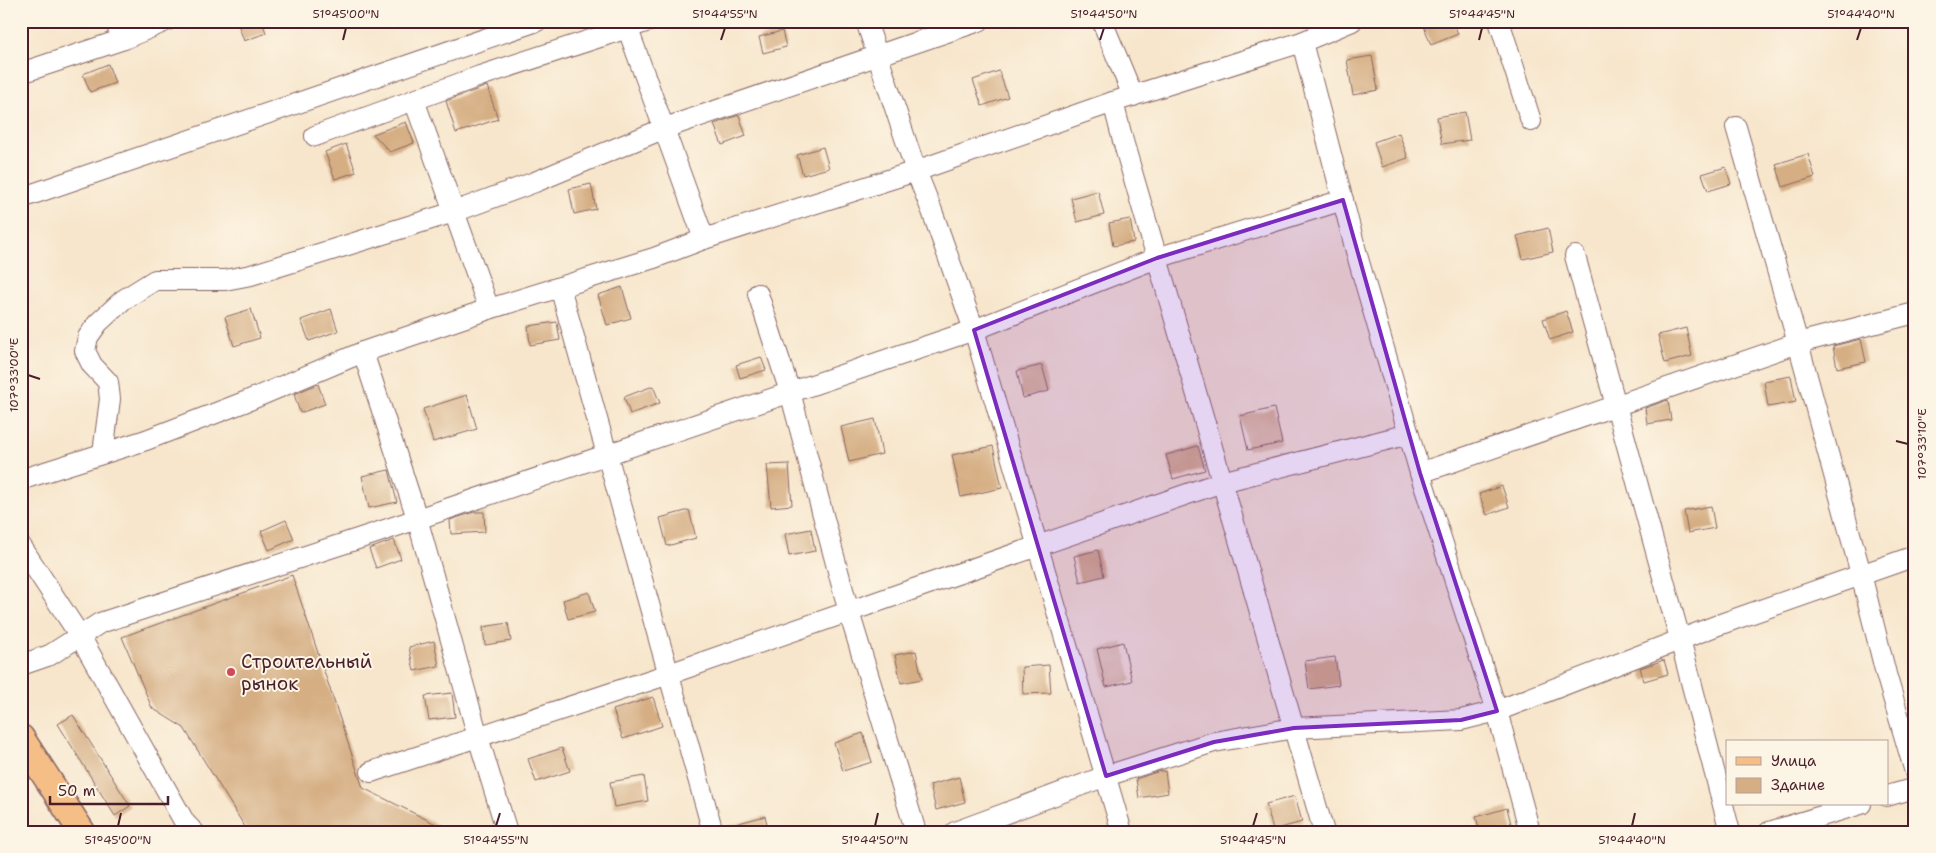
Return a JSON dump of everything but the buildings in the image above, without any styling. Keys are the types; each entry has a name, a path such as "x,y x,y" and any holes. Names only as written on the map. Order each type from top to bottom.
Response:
{"main road":[{"path":"21,738 82,832"}],"street":[{"path":"21,73 119,30 166,21"},
{"path":"21,198 537,21"},
{"path":"315,136 626,24 649,21"},
{"path":"866,21 916,171 974,330 1122,832"},
{"path":"103,453 110,399 108,382 92,365 84,351 88,337 98,323 123,300 155,280 225,280 251,275 454,212 535,182 664,128 979,21"},
{"path":"1102,21 1133,96"},
{"path":"21,483 23,479 146,440 247,401 364,352 489,309 654,258 704,239 916,171 1113,102 1302,42 1352,21"},
{"path":"1499,21 1531,121"},
{"path":"626,24 704,239"},
{"path":"1302,42 1356,255 1420,473 1497,711 1530,832"},
{"path":"414,100 489,309"},
{"path":"1113,102 1324,832"},
{"path":"1736,126 1798,343 1861,574 1886,674 1915,772"},
{"path":"21,665 50,655 100,623 974,330 1157,258 1343,200"},
{"path":"1575,256 1680,639 1730,832"},
{"path":"560,287 713,832"},
{"path":"758,294 790,392 849,612 916,832"},
{"path":"1420,473 1798,343 1915,313"},
{"path":"364,352 417,518 478,737 507,832"},
{"path":"371,772 669,674 1222,482 1409,434"},
{"path":"21,546 80,636 184,829"},
{"path":"955,832 1106,776 1214,742 1294,728 1461,720 1497,711 1680,639 1915,556"},
{"path":"1888,796 1915,788"},
{"path":"1769,832 1854,806"}],"highlighted area":[{"path":"1343,200 1420,473 1497,711 1461,720 1294,728 1214,742 1106,776 974,330 1157,258"}],"place":[{"name":"Строительный рынок","path":"231,672"}]}
